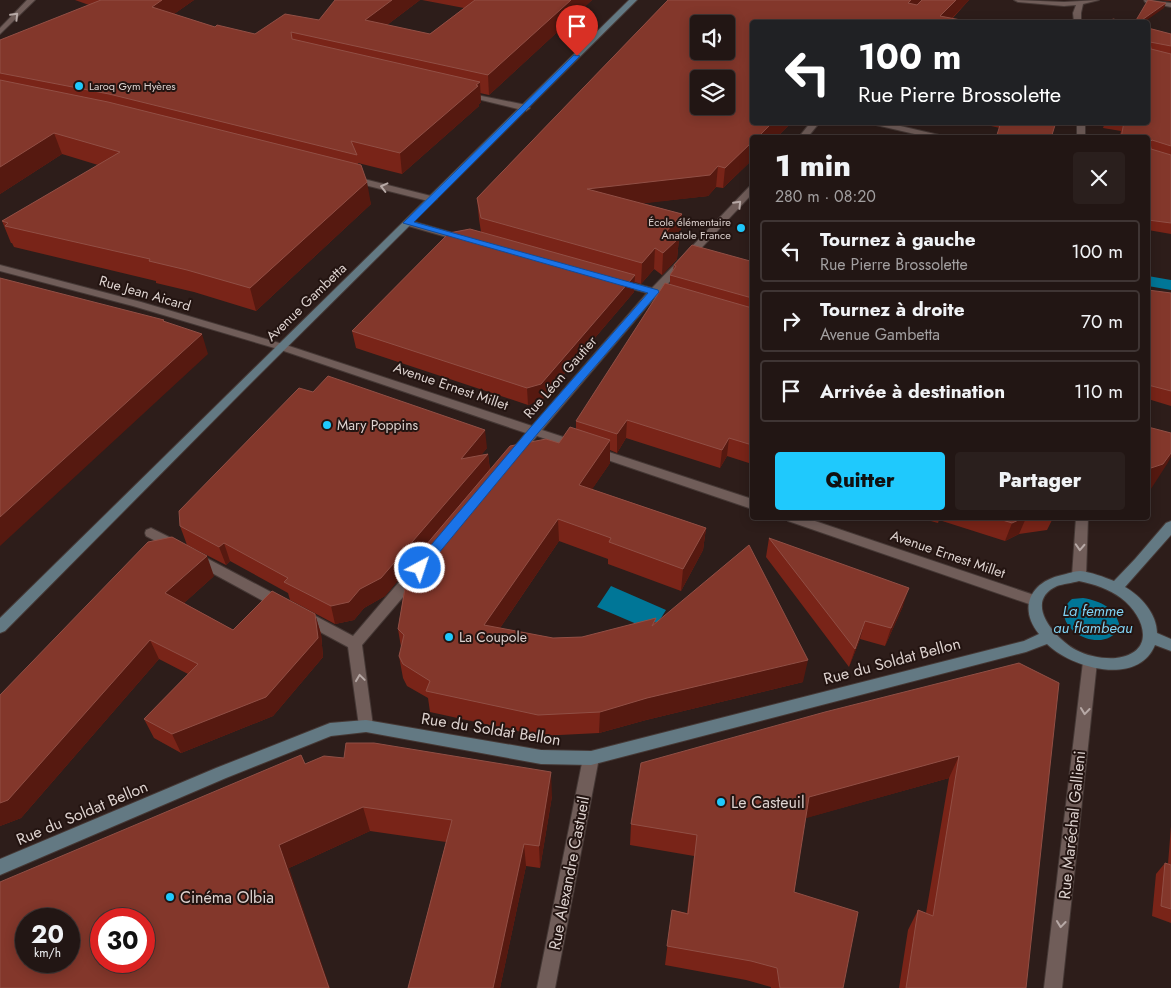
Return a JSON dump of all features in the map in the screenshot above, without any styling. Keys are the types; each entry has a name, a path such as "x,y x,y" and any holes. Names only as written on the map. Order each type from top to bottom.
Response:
{"main road":[{"name":"Avenue Gambetta","path":"0,627 633,0"},
{"path":"1116,587 1140,563 1171,526"},
{"path":"1079,576 1098,580 1116,587 1131,597 1143,610 1150,623 1151,637 1147,649 1138,658 1124,663 1108,665 1090,662 1060,648 1039,625 1035,613 1035,601 1040,590 1050,582 1079,576"},
{"name":"Rue du Soldat Bellon","path":"0,867 221,773 330,730 366,726 541,757 591,758 1026,646 1048,637"},
{"path":"1151,637 1171,645"}],"street":[{"path":"0,32 30,0"},
{"path":"1018,0 1049,4 1095,0"},
{"path":"1148,0 1171,5"},
{"path":"1078,20 1080,1"},
{"path":"456,92 526,108"},
{"path":"805,135 813,125"},
{"path":"882,125 933,135"},
{"path":"340,176 432,199"},
{"name":"Rue Léon Gautier","path":"508,462 654,292 750,191"},
{"path":"408,223 478,243"},
{"name":"Rue Jean Aicard","path":"0,268 137,304 282,346"},
{"path":"608,279 670,297"},
{"name":"Avenue Ernest Millet","path":"282,346 750,503"},
{"name":"Avenue Ernest Millet","path":"799,520 1035,601"},
{"path":"1079,576 1082,520"},
{"path":"151,533 355,644"},
{"path":"366,726 355,644 426,560"},
{"name":"Rue Maréchal Gallieni","path":"1054,988 1090,662"},
{"name":"Rue Alexandre Castueil","path":"546,988 591,758"}],"water":[{"path":"1150,276 1171,280 1171,290 1150,286"},
{"path":"611,586 666,610 653,631 597,607"},
{"name":"La femme au flambeau","path":"1083,598 1102,603 1115,615 1120,627 1112,636 1101,640 1089,639 1078,634 1070,627 1065,618 1065,608 1072,599"}],"building":[{"path":"101,0 162,0 152,7 215,27 217,25 255,34 285,14 319,20 335,0 392,0 365,20 430,34 475,0 571,0 488,75 291,32 292,39 480,82 476,85 478,86 400,153 351,141 357,155 109,94 0,73 0,40"},
{"path":"668,0 911,0 908,3 917,5 922,0 956,0 940,16 961,20 750,20 750,125 770,125 760,135 750,135 750,144 725,168 718,166 710,175 587,189 682,214 664,234 679,238 663,253 655,248 642,263 481,218 477,198"},
{"path":"1148,0 1166,3 1142,20 1136,20"},
{"path":"1150,29 1171,34 1171,46 1150,42"},
{"path":"1150,42 1151,49 1171,54 1171,146 1152,140 1150,142 1150,135 1122,135 1123,125 1150,125"},
{"path":"0,80 108,102 361,165 367,182 250,288 149,261 150,259 5,226 8,223 2,221 120,152 54,133 0,167"},
{"path":"1000,125 1055,125 1052,135 997,135"},
{"path":"1150,142 1151,149 1171,155 1171,223 1150,220"},
{"path":"470,229 635,275 541,384 527,388 352,331 449,233"},
{"path":"692,245 750,261 750,297 670,275 676,266 674,265"},
{"path":"0,278 164,320 202,334 0,517"},
{"path":"665,283 750,307 750,444 729,438 722,450 627,420 617,434 576,421"},
{"path":"1150,290 1171,293 1171,391 1150,386"},
{"path":"328,376 485,430 461,459 488,454 381,578 360,589 349,602 331,606 284,582 288,578 224,543 219,547 180,526 179,511 299,388 313,392"},
{"path":"570,427 610,440 579,485 706,528 683,569 609,542 611,538 558,519 484,625 553,638 582,637 656,618 652,626 749,545 808,660 647,698 600,712 538,715 426,691 430,681 403,664 399,656 404,635 398,629 409,565 510,446 546,439 559,443"},
{"path":"1150,428 1171,433 1171,453 1163,464 1150,468"},
{"path":"1002,520 1019,520 1012,523"},
{"path":"172,537 207,556 165,593 233,630 272,591 315,614 318,638 266,697 172,734 144,719 198,664 150,640 8,800 0,803 0,695 148,542"},
{"path":"769,538 909,588 891,628 865,621 855,649"},
{"path":"1019,663 1059,683 1026,988 906,988 918,910 933,916 959,756 809,797 794,892 858,912 843,988 780,988 777,968 751,961 667,946 672,910 688,914 697,835 631,824 641,763 825,712"},
{"path":"346,743 374,743 551,772 539,846 524,844 493,988 408,988 452,820 363,807 279,845 329,988 0,988 0,882 301,755 305,764 324,756 344,758"},
{"path":"1165,863 1171,865 1171,909 1161,906"}],"place":[{"name":"Laroq Gym Hyères","path":"79,86"},
{"name":"École élémentaire Anatole France","path":"741,228"},
{"name":"Mary Poppins","path":"327,425"},
{"name":"La Coupole","path":"449,637"},
{"name":"Le Casteuil","path":"721,802"},
{"name":"Cinéma Olbia","path":"170,897"}],"route":[{"path":"420,568 534,431 654,292 408,223 577,56"}]}
